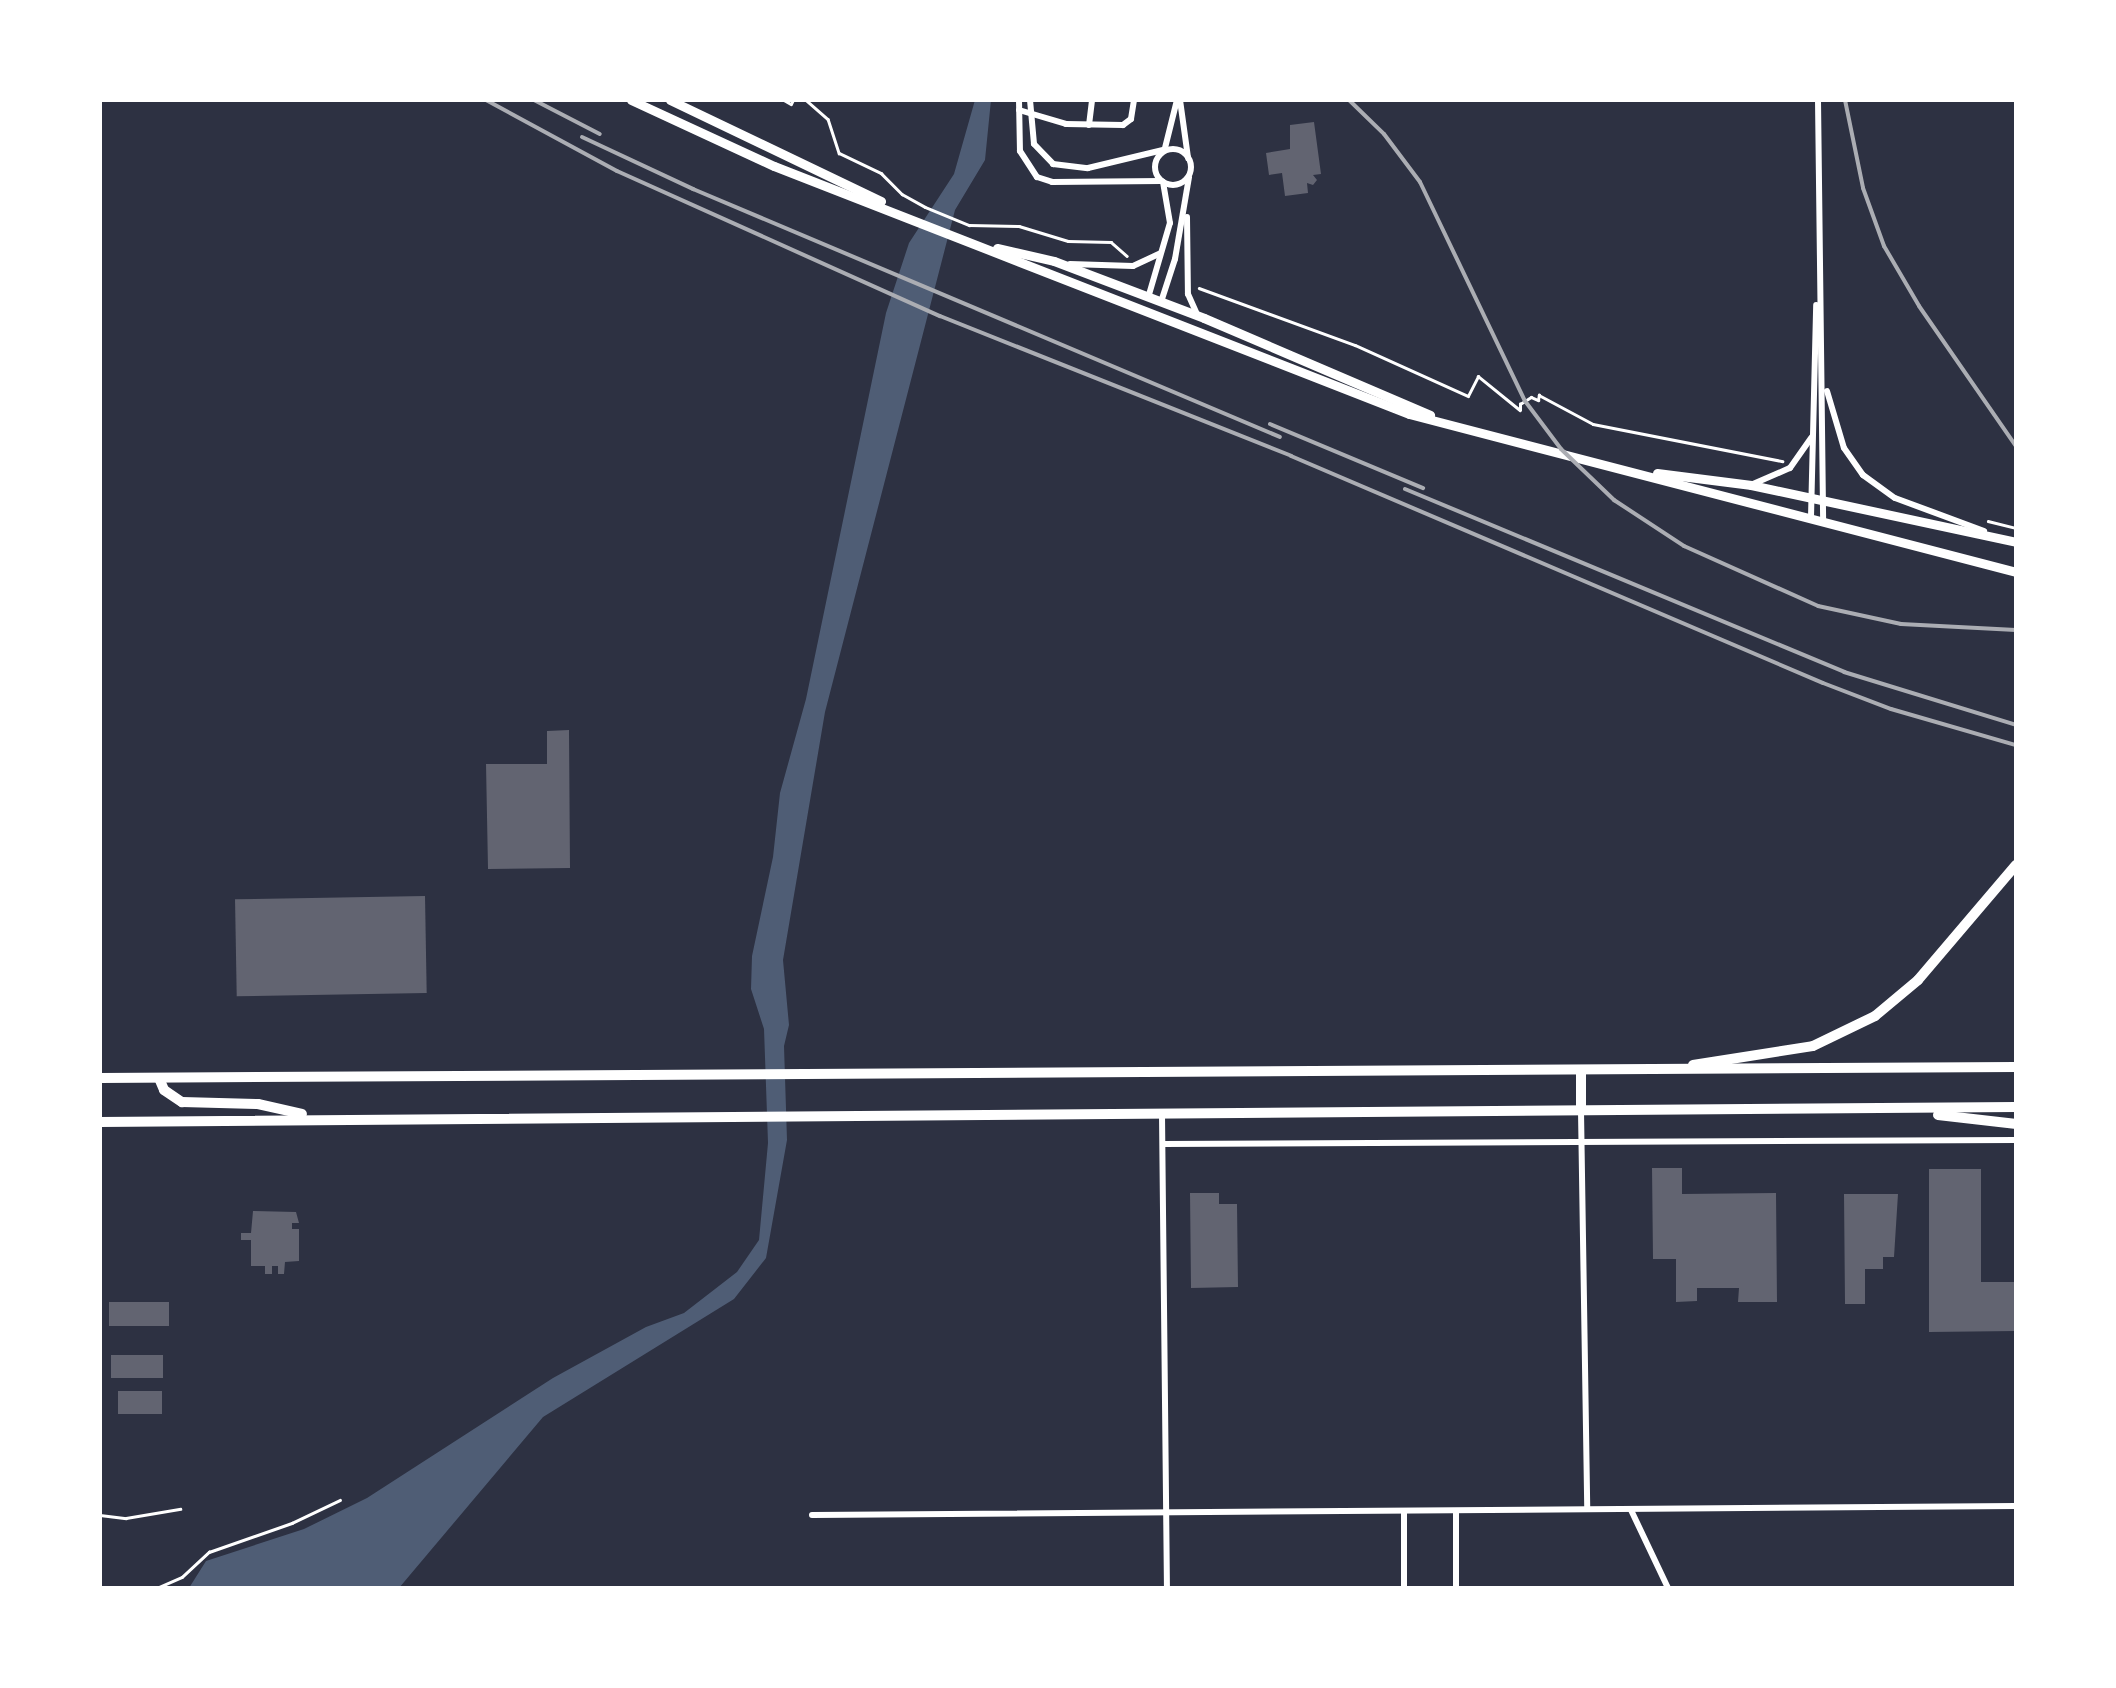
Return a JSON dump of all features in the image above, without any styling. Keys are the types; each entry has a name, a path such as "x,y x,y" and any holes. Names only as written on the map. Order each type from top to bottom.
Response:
{"highway":[{"path":"1657,1070 1791,1051 1858,1026 1906,993 2016,865"},
{"path":"100,1078 2016,1067"},
{"path":"1581,1071 1581,1111"},
{"path":"159,1078 164,1090 182,1102 258,1104 313,1117"},
{"path":"100,1122 313,1117 1162,1116 2016,1107"},
{"path":"1908,1110 2016,1124"}],"main road":[{"path":"631,100 738,151 962,236 1376,403 1506,441 2016,572"},
{"path":"670,100 920,220"},
{"path":"976,242 1054,261 1148,300 1204,318 1469,431"},
{"path":"1148,300 1151,314"},
{"path":"1151,314 1160,304"},
{"path":"1610,466 1752,484 2012,541"}],"street":[{"path":"1020,100 1020,152 1029,170 1042,180 1162,181 1176,186 1188,177"},
{"path":"1030,100 1036,148 1059,166 1120,163 1164,149 1179,150 1189,165"},
{"path":"1089,125 1092,100"},
{"path":"1019,110 1066,124 1126,124 1131,119 1134,100"},
{"path":"1148,300 1170,218 1158,164 1178,100"},
{"path":"1178,100 1189,165 1188,288 1193,309 1204,318"},
{"path":"1818,100 1823,520"},
{"path":"1160,304 1186,206"},
{"path":"1054,261 1128,266 1160,254"},
{"path":"1811,518 1812,372 1818,269"},
{"path":"1812,372 1823,373"},
{"path":"1823,373 1844,448 1863,476 1909,505 2012,541"},
{"path":"1752,484 1779,475 1797,461 1812,436"},
{"path":"1581,1111 1588,1510"},
{"path":"1162,1116 1167,1588"},
{"path":"1163,1144 1582,1139 2016,1140"},
{"path":"812,1515 2016,1506"},
{"path":"1456,1510 1456,1588"},
{"path":"1631,1510 1668,1588"},
{"path":"1404,1511 1404,1588"}],"lane":[{"path":"100,1515 126,1518 180,1509"}],"path":[{"path":"784,100 792,100"},
{"path":"806,100 828,119 839,153 881,173 902,194 925,207 964,224 1023,226 1076,242 1111,242 1124,250 1128,266"},
{"path":"1188,288 1208,290 1355,345 1468,396 1478,376 1520,410 1520,404 1531,397 1538,400 1539,394 1593,424 1657,440 1797,461"},
{"path":"1980,518 2016,528"},
{"path":"156,1588 182,1577 209,1552 292,1523 340,1500"}],"water":[{"path":"975,100 991,100 985,160 955,210 825,712 783,960 789,1025 784,1046 787,1140 766,1258 734,1299 543,1417 399,1588 189,1588 206,1561 304,1529 367,1498 553,1378 646,1327 684,1313 737,1272 759,1240 768,1143 764,1029 751,989 752,956 773,857 780,793 806,699 886,313 909,243 954,174"}],"building":[{"path":"1314,122 1321,174 1313,175 1317,180 1313,185 1307,183 1308,193 1285,196 1282,173 1269,175 1266,153 1290,149 1290,125"},
{"path":"569,730 570,868 488,869 486,764 547,764 547,731"},
{"path":"425,896 427,993 237,996 235,899"},
{"path":"1652,1168 1682,1168 1682,1194 1776,1193 1777,1302 1738,1302 1739,1288 1697,1288 1697,1301 1676,1302 1676,1259 1653,1259"},
{"path":"1929,1169 1981,1169 1981,1282 2016,1282 2016,1331 1929,1332"},
{"path":"1190,1193 1219,1193 1219,1204 1237,1204 1238,1287 1191,1288"},
{"path":"1844,1194 1898,1194 1894,1257 1883,1257 1883,1269 1865,1269 1865,1304 1845,1304"},
{"path":"253,1211 296,1212 299,1223 292,1223 292,1229 299,1229 299,1261 285,1262 284,1274 278,1274 278,1266 272,1266 272,1274 265,1274 265,1266 251,1266 251,1240 241,1240 241,1233 251,1233"},
{"path":"109,1302 169,1302 169,1326 109,1326"},
{"path":"111,1355 163,1355 163,1378 111,1378"},
{"path":"118,1391 162,1391 162,1414 118,1414"}],"railway":[{"path":"486,100 617,171 940,316 1291,456 1823,683 1891,709 2016,745"},
{"path":"534,100 600,134"},
{"path":"1349,100 1384,134 1420,182 1525,401 1561,449 1614,500 1684,546 1818,606 1901,624 2016,630"},
{"path":"1845,100 1863,188 1884,246 1919,306 2016,446"},
{"path":"582,137 693,189 1280,437"},
{"path":"1270,424 1423,488"},
{"path":"1405,489 1844,672 2016,725"}]}
